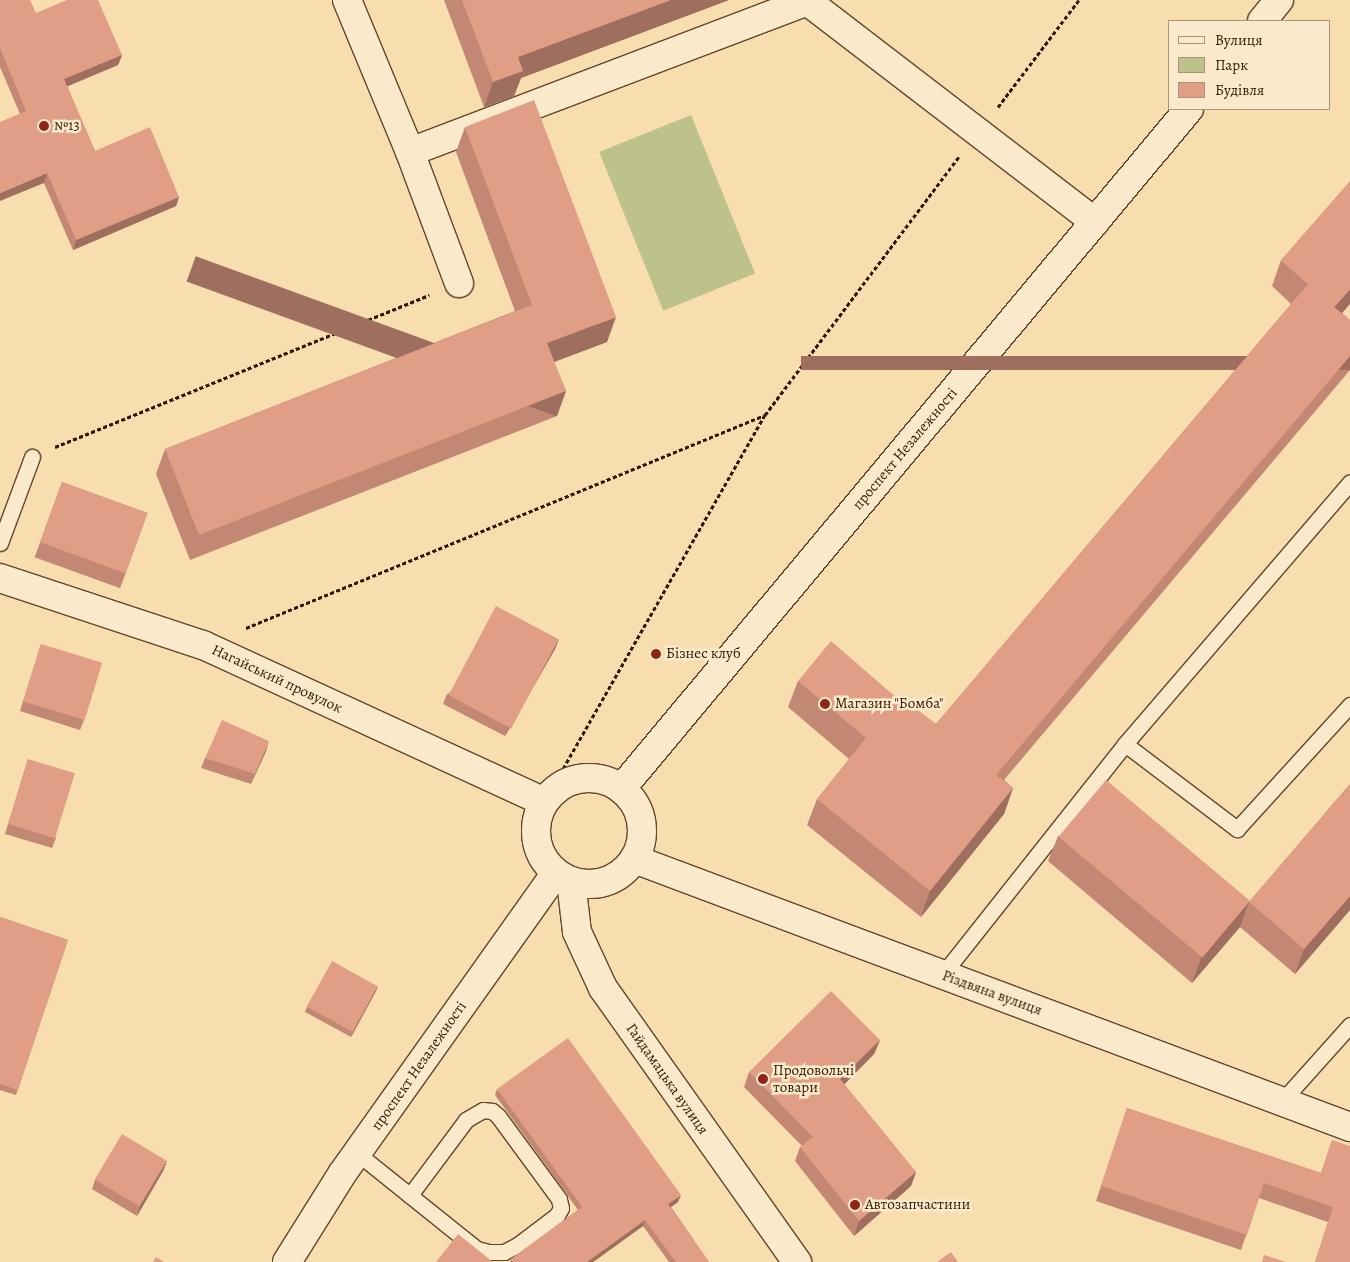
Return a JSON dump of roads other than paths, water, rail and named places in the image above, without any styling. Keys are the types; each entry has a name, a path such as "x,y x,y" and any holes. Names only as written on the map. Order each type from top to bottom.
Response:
{"street":[{"path":"347,0 410,152 459,283"},
{"path":"1263,20 1279,0"},
{"path":"410,152 806,1 1095,222"},
{"name":"проспект Незалежності","path":"621,789 1188,110"},
{"name":"Нагайський провулок","path":"0,578 203,645 544,802"},
{"path":"580,779 606,781 621,789 639,814 640,845 634,859 619,874 600,883 563,877 538,847 538,816 544,802 556,789 580,779"},
{"name":"Різдвяна вулиця","path":"634,859 1350,1127"},
{"name":"проспект Незалежності","path":"288,1262 357,1153 563,877"},
{"name":"Гайдамацька вулиця","path":"563,877 577,932 603,988 797,1262"}],"lane":[{"path":"0,543 32,457"},
{"path":"942,975 1125,744 1350,482"},
{"path":"1125,744 1237,829 1350,705"},
{"path":"1282,1101 1350,1025"},
{"path":"357,1153 477,1249 489,1252 504,1252 519,1244 557,1215 561,1208 559,1200 498,1116 492,1111 483,1110 466,1120 410,1195"}],"place":[{"name":"№13","path":"44,126"},
{"name":"Бізнес клуб","path":"656,654"},
{"name":"Магазин \"Бомба\"","path":"825,704"},
{"name":"Продовольчі товари","path":"763,1079"},
{"name":"Автозапчастини","path":"855,1205"}]}
